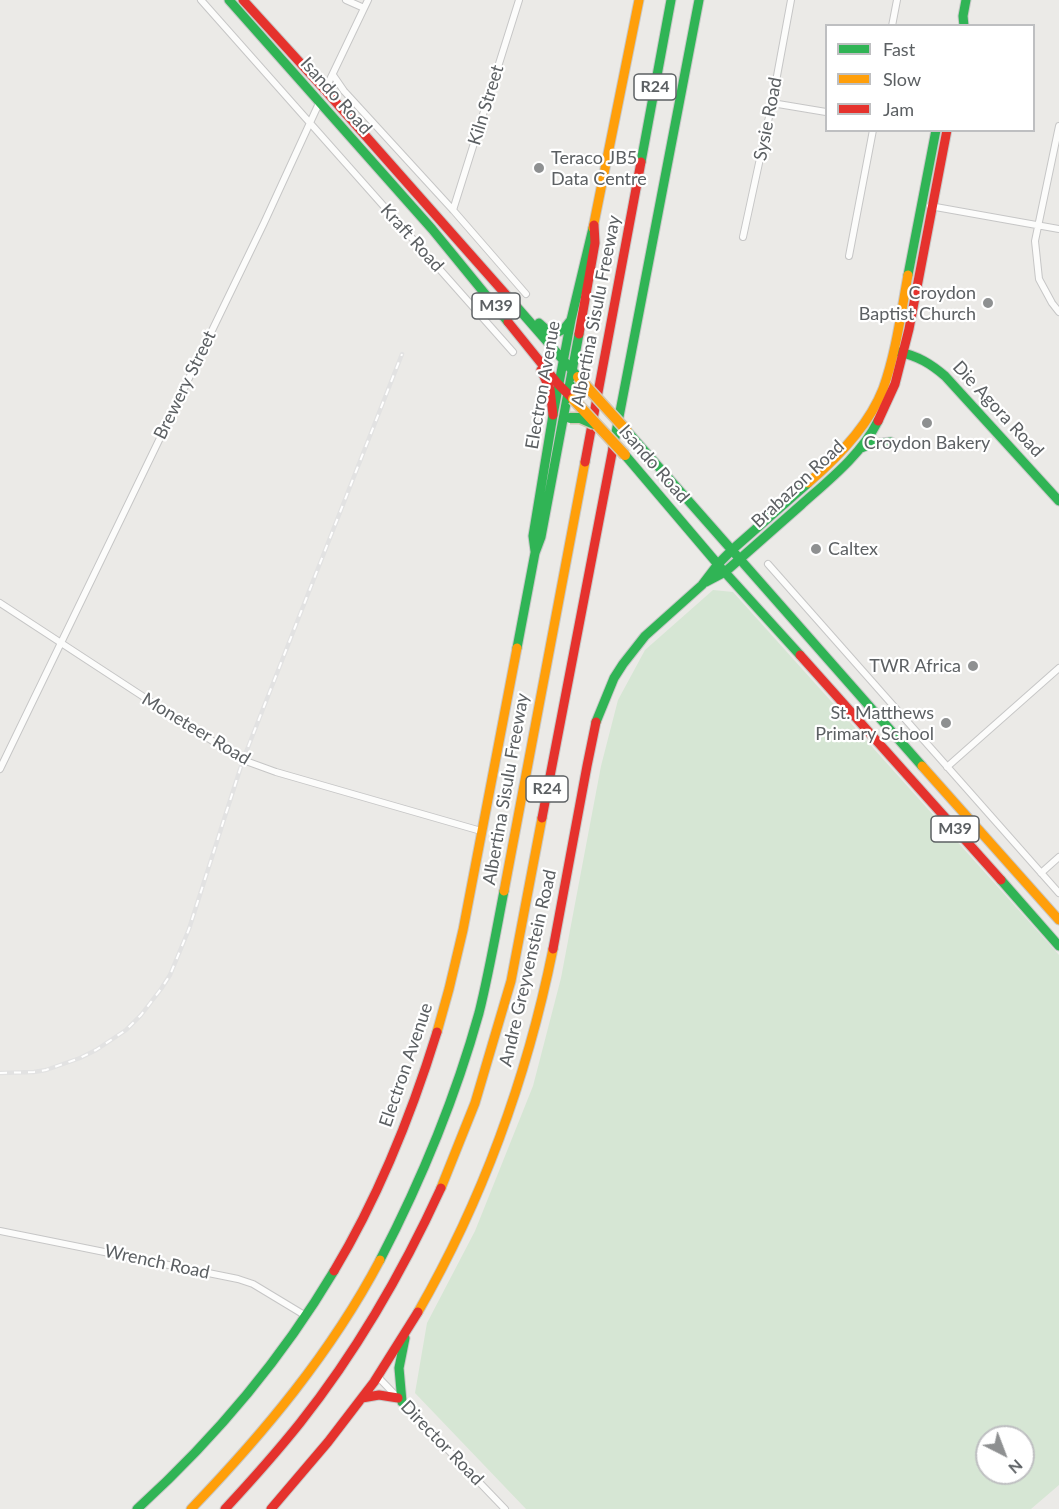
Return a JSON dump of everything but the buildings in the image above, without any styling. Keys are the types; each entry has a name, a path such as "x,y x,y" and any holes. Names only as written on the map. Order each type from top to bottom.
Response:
{"main road":[{"name":"Isando Road","path":"229,0 432,229 558,384 625,455 721,568 1059,946"},
{"name":"Isando Road","path":"243,0 741,558 1059,921"},
{"name":"Electron Avenue","path":"562,418 558,384 594,225 639,0"},
{"name":"Albertina Sisulu Freeway","path":"191,1509 271,1421 341,1326 387,1246 411,1197 447,1112 475,1028 486,985 671,0"},
{"name":"R24","path":"225,1509 289,1438 334,1379 395,1281 430,1213 453,1160 470,1118 492,1050 511,981 699,0"},
{"path":"962,22 966,0"},
{"name":"Brabazon Road","path":"919,251 921,205 943,132"},
{"name":"Brabazon Road","path":"721,568 741,558 839,471 874,429 887,404 895,384 919,251 933,207 943,132"},
{"name":"Electron Avenue","path":"137,1509 186,1462 235,1408 306,1317 356,1232 392,1158 433,1046 453,975 482,831 535,553 533,536 562,418 571,396 595,243 594,225"},
{"path":"520,309 527,311 544,329 554,334 563,331 571,320"},
{"path":"531,351 562,418 580,418 599,427"},
{"name":"Brabazon Road","path":"721,568 733,549 823,470 854,437 882,391 899,352"},
{"name":"Die Agora Road","path":"899,352 920,357 945,376 1059,501"},
{"path":"858,450 871,444 891,442"},
{"name":"Andre Greyvenstein Road","path":"271,1509 378,1377 442,1269 467,1217 494,1154 530,1045 545,984 595,726 602,706 614,678 634,649 660,622 721,568"},
{"path":"362,1398 380,1395 400,1400 399,1368 407,1330"}],"street":[{"name":"Isando Road","path":"201,0 310,124"},
{"path":"346,0 364,8"},
{"name":"Brewery Street","path":"0,769 368,0"},
{"name":"Kiln Street","path":"453,210 519,0"},
{"name":"Sysie Road","path":"743,237 772,103 791,0"},
{"path":"892,24 897,0"},
{"path":"333,75 344,91 526,294"},
{"path":"772,103 825,112"},
{"name":"Kraft Road","path":"310,124 513,352"},
{"path":"1059,126 1035,241 1038,275 1046,293 1059,312"},
{"path":"849,256 873,132"},
{"path":"921,205 1059,229"},
{"path":"768,564 1059,893"},
{"name":"Moneteer Road","path":"0,603 243,760 276,772 482,831"},
{"path":"947,767 1059,668"},
{"path":"1041,873 1059,857"},
{"name":"Wrench Road","path":"0,1231 238,1279 253,1284 306,1317"},
{"name":"Director Road","path":"378,1377 505,1509"}],"green space":[{"path":"713,590 733,592 1059,955 1059,1485 1031,1509 526,1509 415,1393 427,1323 475,1231 533,1086 561,978 601,766 618,700 645,650"}],"railway":[{"path":"0,1073 46,1070 96,1050 126,1030 141,1015 170,975 189,929 243,760 402,354"}],"traffic: fast":[{"path":"229,0 432,229 508,322"},
{"path":"641,162 671,0"},
{"path":"613,448 699,0"},
{"path":"964,24 966,0"},
{"path":"908,275 936,132"},
{"path":"535,551 533,536 553,415 571,320 593,228"},
{"path":"516,306 578,377"},
{"path":"539,323 548,331 556,333 564,329 571,320"},
{"path":"517,648 535,553 541,537 579,334"},
{"path":"899,352 924,361 945,376 1059,501"},
{"path":"570,418 580,418 594,424"},
{"path":"706,582 725,572 833,476 854,456 878,421"},
{"path":"627,431 922,766"},
{"path":"861,448 871,444 891,442"},
{"path":"625,455 721,568 800,655"},
{"path":"596,722 614,678 645,636 702,585 733,549 808,483"},
{"path":"1001,880 1059,946"},
{"path":"380,1260 423,1170 470,1045 489,968 504,891"},
{"path":"137,1509 219,1427 244,1398 292,1336 334,1271"},
{"path":"402,1402 399,1368 405,1338"}],"traffic: slow":[{"path":"593,228 639,0"},
{"path":"808,483 851,440 877,402 883,389 898,333 908,275"},
{"path":"578,377 627,431"},
{"path":"573,399 625,455"},
{"path":"504,891 585,462"},
{"path":"437,1032 463,930 517,648"},
{"path":"922,766 1059,920"},
{"path":"441,1188 475,1103 511,981 542,818"},
{"path":"418,1312 463,1226 500,1136 530,1044 553,949"},
{"path":"191,1509 270,1422 318,1360 340,1328 380,1260"}],"traffic: jam":[{"path":"243,0 516,306"},
{"path":"878,421 895,384 909,329 947,132"},
{"path":"585,462 641,162"},
{"path":"579,334 595,243 594,225"},
{"path":"508,322 573,399"},
{"path":"541,370 550,389 553,415"},
{"path":"542,818 613,448"},
{"path":"800,655 1001,880"},
{"path":"553,949 596,722"},
{"path":"334,1271 380,1185 393,1155 437,1032"},
{"path":"225,1509 291,1434 341,1368 395,1280 441,1188"},
{"path":"271,1509 328,1442 374,1382 418,1312"},
{"path":"362,1398 379,1395 398,1398"}],"place":[{"name":"Teraco JB5 Data Centre","path":"539,168"},
{"name":"Croydon Baptist Church","path":"988,303"},
{"name":"Croydon Bakery","path":"927,423"},
{"name":"Caltex","path":"816,549"},
{"name":"TWR Africa","path":"973,666"},
{"name":"St. Matthews Primary School","path":"946,723"}]}
